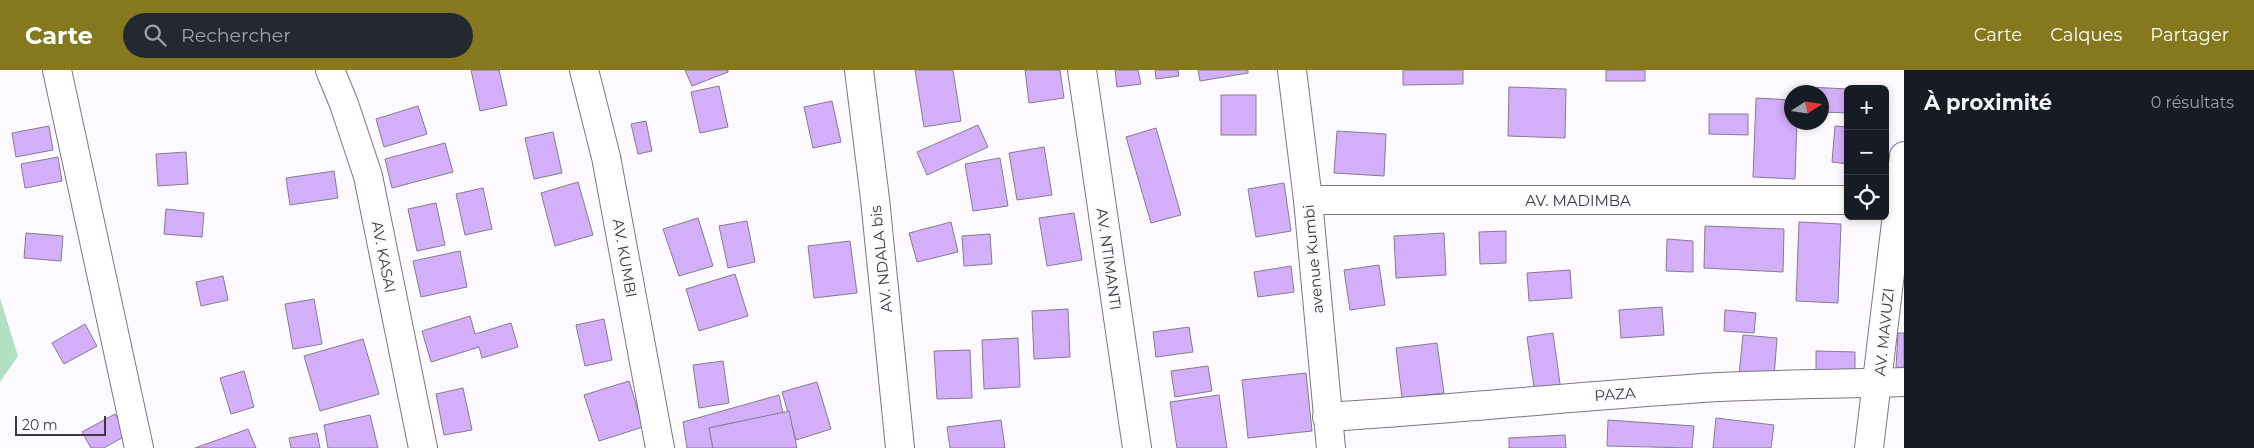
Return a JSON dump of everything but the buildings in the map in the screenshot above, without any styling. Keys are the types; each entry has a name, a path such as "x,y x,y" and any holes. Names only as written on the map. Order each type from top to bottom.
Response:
{"street":[{"path":"57,70 139,448"},
{"name":"AV. KASAI","path":"330,70 344,104 368,176 423,448"},
{"name":"AV. KUMBI","path":"584,70 606,157 660,448"},
{"name":"AV. NDALA bis","path":"858,70 875,199 900,448"},
{"name":"AV. NTIMANTI","path":"1082,70 1137,448"},
{"name":"avenue Kumbi","path":"1292,70 1308,200 1331,448"},
{"name":"AV. MAVUZI","path":"1869,448 1891,382 1896,200 1904,156"},
{"name":"AV. MADIMBA","path":"1308,200 1844,200"},
{"name":"PAZA","path":"1327,417 1719,387 1891,382"}],"green space":[{"path":"0,298 18,356 0,382"}]}
